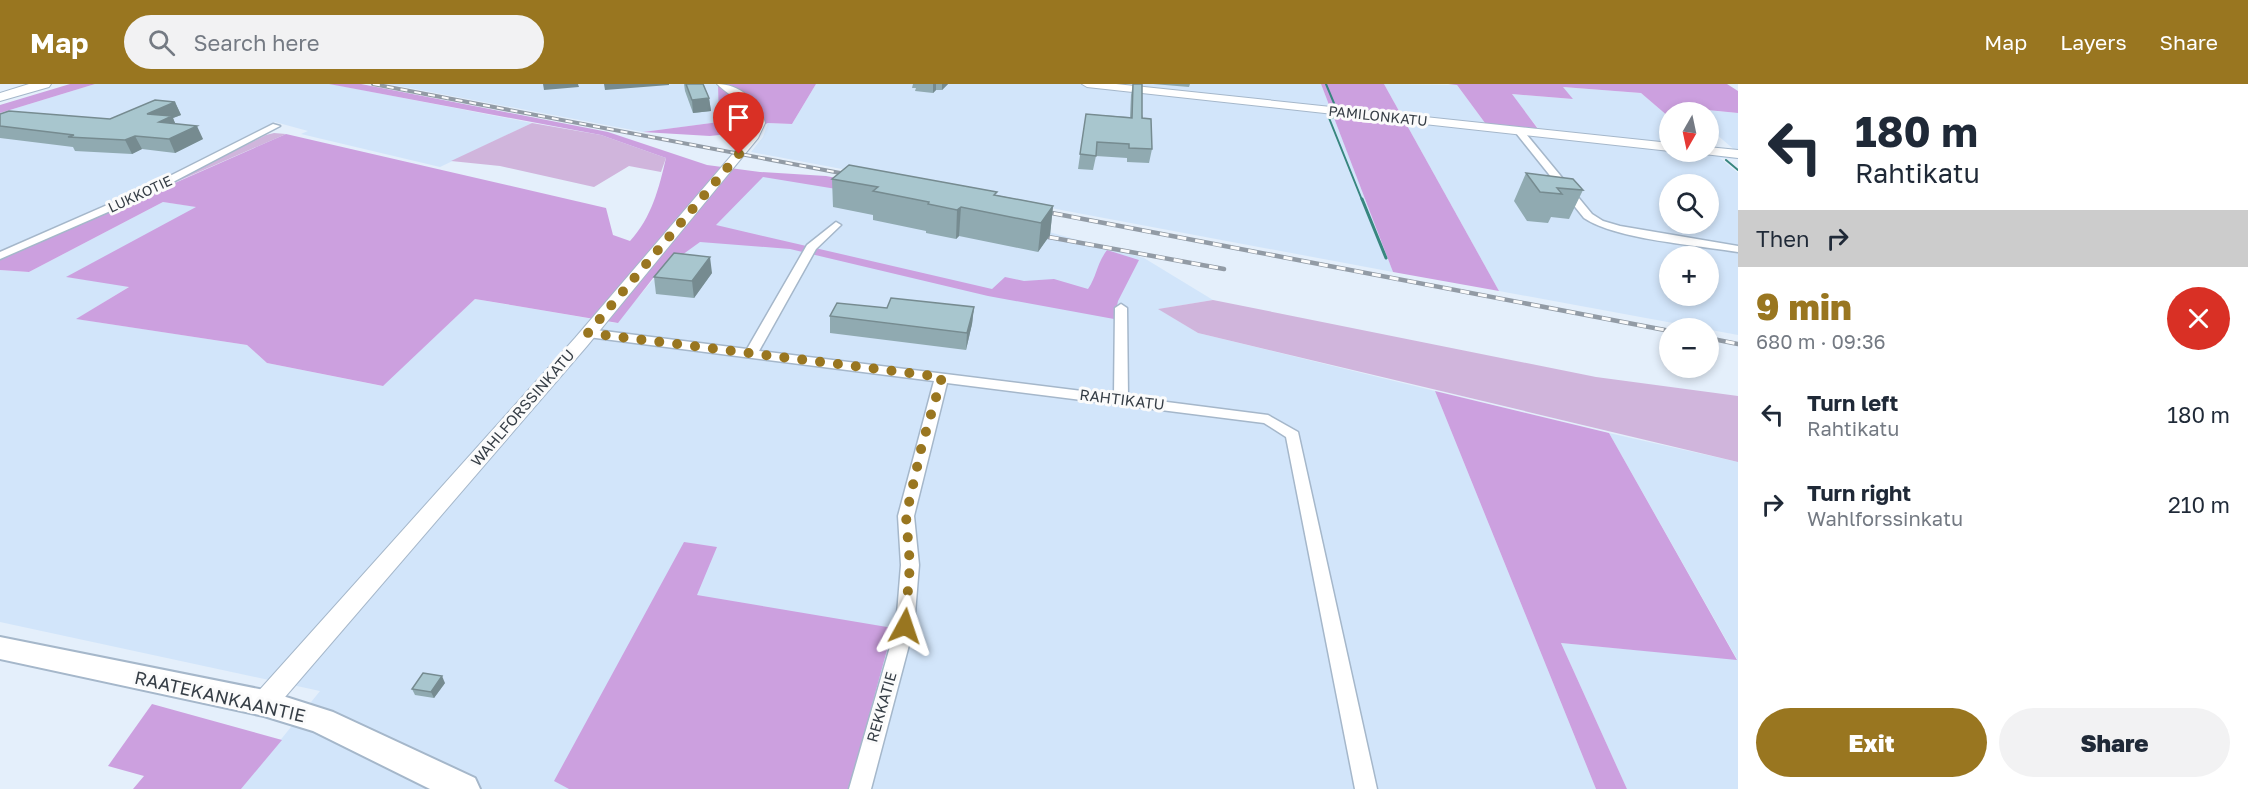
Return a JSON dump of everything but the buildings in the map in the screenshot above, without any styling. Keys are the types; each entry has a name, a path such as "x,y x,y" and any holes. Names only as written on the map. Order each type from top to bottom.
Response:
{"highway":[{"path":"0,92 28,84"},
{"path":"0,97 44,84"}],"main road":[{"name":"RAATEKANKAANTIE","path":"0,648 264,703 322,721 463,789"}],"street":[{"name":"WAHLFORSSINKATU","path":"264,703 588,333 754,136 759,123 754,108 745,98 722,84"},
{"name":"PAMILONKATU","path":"1087,84 1659,146"},
{"name":"LUKKOTIE","path":"0,256 143,193 276,126"},
{"path":"1519,131 1588,216 1599,223 1618,229 1738,249"},
{"path":"1719,152 1738,154"},
{"path":"751,353 811,247 836,225"},
{"path":"1121,308 1121,400"},
{"name":"RAHTIKATU","path":"588,333 1268,419 1293,435 1366,789"},
{"name":"REKKATIE","path":"860,789 905,626 910,565 906,516 922,445 942,377"}],"shaded area":[{"path":"70,84 95,84 0,113 0,105"},
{"path":"95,84 331,84 532,123 440,167 301,134 308,131 275,122 139,190 0,252 0,113"},
{"path":"329,84 361,84 608,132 707,165 760,172 826,176 913,192 983,213 763,177 716,225 992,289 1005,277 1024,281 1054,279 1088,289 1107,250 1139,260 1118,301 1114,319 988,296 790,249 700,242 657,273 618,323 475,299 383,386 267,363 247,345 76,319 129,287 66,277 196,207 163,202 29,272 0,270 0,260 286,134 606,208 613,235 630,241 649,212 666,158 601,135"},
{"path":"388,84 718,84 720,122 643,132"},
{"path":"718,84 816,84 792,124 768,123 746,132 710,136 643,132 719,122"},
{"path":"816,84 1321,84 1393,272 751,152 763,137 768,123 792,124"},
{"path":"1321,84 1384,84 1499,291 1393,272"},
{"path":"1384,84 1457,85 1488,127 1541,132 1511,94 1573,99 1562,87 1641,93 1659,108 1659,162 1719,162 1719,152 1737,152 1719,137 1719,111 1738,113 1738,159 1720,158 1738,173 1738,335 1719,332 1719,318 1659,318 1659,320 1499,291"},
{"path":"1448,84 1727,84 1738,91 1738,113 1719,111 1719,102 1659,102 1659,108 1641,93 1563,87 1573,99 1512,94 1541,133 1488,127 1457,85"},
{"path":"532,123 601,135 666,158 661,172 629,166 594,187 500,166 451,161"},
{"path":"286,134 160,189 266,135"},
{"path":"744,174 824,183 994,217 1144,258 1213,300 1159,309 1198,333 1435,391 1596,789 241,789 320,691 0,622 0,270 29,272 163,202 198,207 67,277 130,286 77,319 247,345 267,363 382,386 475,299 616,323"},
{"path":"1213,300 1596,377 1738,396 1738,462 1198,333 1158,309"},
{"path":"1435,391 1609,433 1737,660 1561,643 1627,789 1596,789"},
{"path":"1609,433 1738,462 1738,789 1627,789 1561,643 1737,659"},
{"path":"684,542 717,547 697,595 893,628 849,789 569,789 554,781"},
{"path":"152,704 282,740 241,789 133,789 144,776 108,766"}],"waterway":[{"path":"1326,84 1336,108"},
{"path":"1341,116 1329,118 1362,200"},
{"path":"1726,160 1738,170"},
{"path":"1362,199 1386,258"}],"railway":[{"path":"373,84 856,176"},
{"path":"1036,210 1659,329"},
{"path":"1032,234 1224,269"},
{"path":"1719,340 1738,344"}],"route":[{"path":"739,154 588,333 942,377 922,445 906,516 910,565 905,626"}]}
